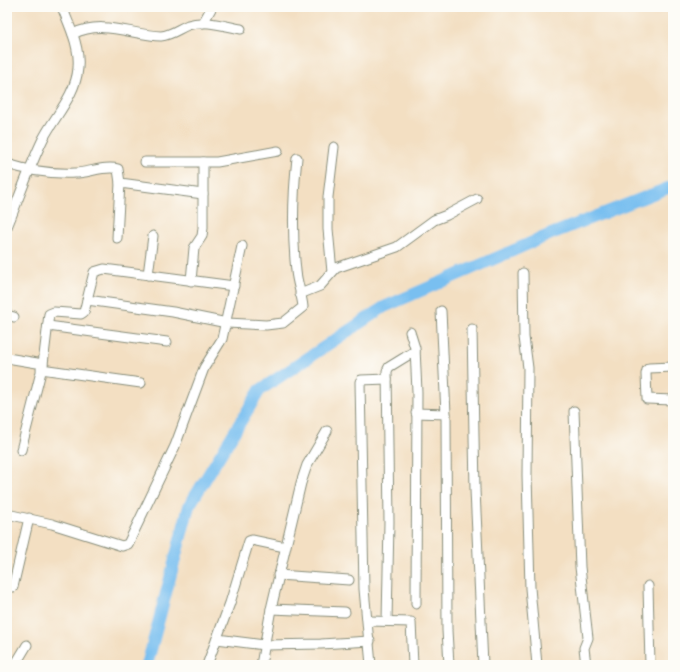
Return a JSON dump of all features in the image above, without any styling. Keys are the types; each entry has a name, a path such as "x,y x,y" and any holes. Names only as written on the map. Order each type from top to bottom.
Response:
{"street":[{"path":"7,227 29,170 45,136 65,104 78,73 78,56 73,34 62,7"},
{"path":"203,23 212,7"},
{"path":"73,34 88,28 105,27 161,36 170,34 186,26 203,23 241,29"},
{"path":"332,272 328,229 328,197 334,147"},
{"path":"145,162 228,161 278,151"},
{"path":"87,300 173,312 226,323 266,325 283,323 302,309 296,270 293,215 296,158"},
{"path":"191,281 194,246 203,233 202,162"},
{"path":"7,164 29,170 76,173 115,168 119,170 120,183 117,238"},
{"path":"120,183 203,194"},
{"path":"300,294 320,286 338,267 397,247 434,220 478,199"},
{"path":"148,275 153,236"},
{"path":"7,514 52,524 122,546 128,544 175,446 204,368 222,339 242,246"},
{"path":"21,450 42,367 51,312 83,314 92,274 96,270 104,269 234,286"},
{"path":"523,273 524,336 528,368 527,475 530,588 537,665"},
{"path":"441,310 446,414 447,630 449,665"},
{"path":"48,326 167,342"},
{"path":"472,329 475,490 483,665"},
{"path":"410,332 415,351 416,604"},
{"path":"387,621 389,522 386,371 389,367 415,351"},
{"path":"7,358 42,367 141,383"},
{"path":"673,367 649,368 646,374 647,399 673,400"},
{"path":"371,665 369,621 364,589 360,382 361,380 386,379"},
{"path":"574,411 580,567 588,638 584,648 586,665"},
{"path":"416,413 446,414"},
{"path":"261,665 278,575 304,474 327,431"},
{"path":"13,587 29,518"},
{"path":"207,665 249,541 252,540 286,547"},
{"path":"278,575 349,580"},
{"path":"648,586 650,665"},
{"path":"271,609 345,612"},
{"path":"369,621 411,622 413,665"},
{"path":"217,639 264,645 370,641"},
{"path":"16,665 27,645"}],"waterway":[{"path":"147,665 189,506 260,390 384,307 551,234 673,186"}]}
